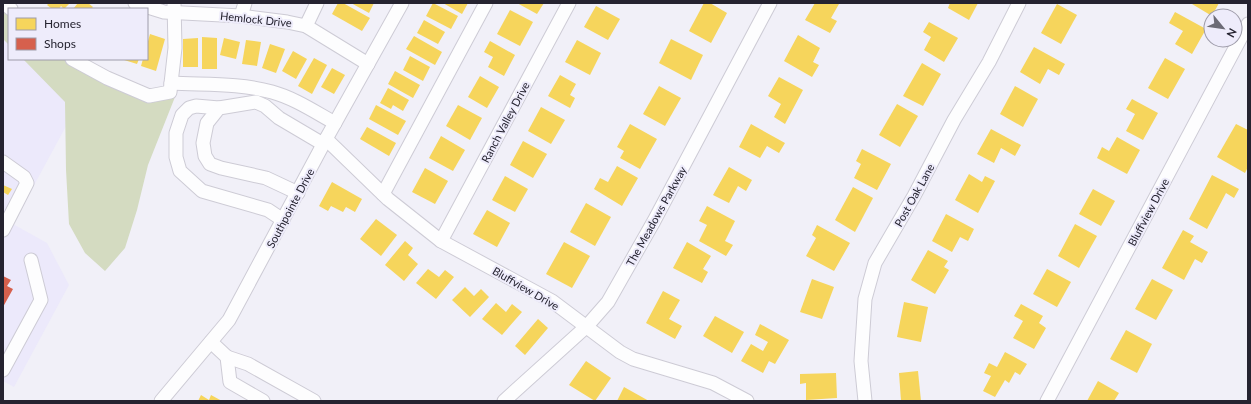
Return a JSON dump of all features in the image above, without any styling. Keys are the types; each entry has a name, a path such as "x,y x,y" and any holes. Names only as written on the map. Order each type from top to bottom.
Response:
{"street":[{"name":"Hemlock Drive","path":"135,3 164,12 174,8 287,22 306,26 368,64"},
{"path":"241,16 244,3"},
{"path":"306,26 318,3"},
{"name":"Southpointe Drive","path":"161,401 229,320 284,220 325,141 402,3"},
{"path":"383,194 486,3"},
{"name":"Ranch Valley Drive","path":"442,241 569,3"},
{"name":"The Meadows Parkway","path":"504,401 587,326 608,302 654,222 770,3"},
{"name":"Post Oak Lane","path":"865,401 861,361 864,306 875,263 914,196 954,120 989,62 1019,3"},
{"path":"74,60 107,78 149,96 170,92 176,48 174,8"},
{"name":"Bluffview Drive","path":"1047,401 1248,24"},
{"path":"171,83 242,87 271,92 291,100 335,123"},
{"name":"Bluffview Drive","path":"284,220 268,210 202,191 180,171 176,157 176,133 182,115 189,108 196,106 219,108 256,102 265,106 279,118 325,141 383,194 442,241 552,301 587,326 613,348 634,359 713,383 747,401"},
{"path":"219,108 207,123 204,143 205,156 210,164 221,168 266,178 298,192"},
{"path":"3,162 24,177 28,183 3,230"},
{"path":"3,370 41,300 31,260"},
{"path":"211,342 227,357 248,364 314,401"},
{"path":"227,357 230,382 263,401"}],"shaded area":[{"path":"3,3 8,8 8,60 80,60 97,69 13,224 47,243 69,285 14,387 3,381"}],"green space":[{"path":"3,3 8,8 8,44 3,39"},
{"path":"24,60 75,60 81,65 175,97 148,165 137,210 125,248 105,271 85,253 69,224 66,170 65,102"}],"building: Homes":[{"path":"49,3 70,3 65,8 61,6 60,8 51,8 47,5"},
{"path":"78,3 88,3 93,7 92,8 74,8"},
{"path":"338,3 343,3 370,18 362,31 332,14"},
{"path":"351,3 374,3 369,13"},
{"path":"433,3 458,16 451,29 426,16"},
{"path":"443,3 468,3 462,14"},
{"path":"517,3 544,3 537,14"},
{"path":"704,3 710,3 727,13 711,43 689,31"},
{"path":"815,3 839,4 831,18 837,21 830,33 805,20"},
{"path":"950,3 978,3 969,20 948,8"},
{"path":"1219,3 1216,8 1203,8 1203,11 1192,4"},
{"path":"1057,4 1077,15 1061,44 1041,33"},
{"path":"596,6 620,19 608,40 584,27"},
{"path":"510,10 533,22 520,46 497,34"},
{"path":"1175,12 1203,27 1203,34 1192,54 1175,44 1183,31 1169,23"},
{"path":"424,20 445,32 438,44 417,33"},
{"path":"929,22 958,38 944,62 924,50 931,37 923,32"},
{"path":"150,34 165,39 156,71 141,66 143,60 148,60 148,41"},
{"path":"798,35 820,48 813,62 819,65 812,77 784,61"},
{"path":"414,36 442,52 435,65 406,49"},
{"path":"202,37 217,38 217,69 202,69"},
{"path":"198,38 198,67 183,67 183,39"},
{"path":"224,38 240,42 236,59 220,55"},
{"path":"671,39 703,55 691,80 659,63"},
{"path":"246,40 261,42 257,66 242,64"},
{"path":"577,40 601,53 590,75 565,62"},
{"path":"490,41 515,55 504,76 488,67 493,57 484,52"},
{"path":"270,44 285,49 276,73 262,68"},
{"path":"1034,47 1065,64 1059,75 1048,69 1040,84 1020,72"},
{"path":"293,51 307,59 296,79 282,71"},
{"path":"410,56 430,67 423,81 403,70"},
{"path":"314,58 327,65 312,94 298,86"},
{"path":"1165,58 1185,69 1168,99 1148,88"},
{"path":"124,60 139,60 137,64"},
{"path":"922,63 941,74 923,106 903,96"},
{"path":"332,68 345,75 334,94 321,87"},
{"path":"395,71 420,85 413,98 388,84"},
{"path":"560,75 576,84 570,95 575,98 570,108 548,96"},
{"path":"480,76 499,87 487,108 468,97"},
{"path":"779,77 803,90 785,124 774,117 781,104 768,96"},
{"path":"659,86 681,98 665,126 643,114"},
{"path":"1015,86 1038,99 1023,127 1000,114"},
{"path":"388,88 409,100 403,111 393,105 391,109 380,103"},
{"path":"1132,99 1158,113 1143,140 1126,131 1135,114 1126,109"},
{"path":"897,104 918,116 900,147 879,135"},
{"path":"376,105 406,121 398,135 369,119"},
{"path":"458,105 482,118 470,140 446,126"},
{"path":"541,107 565,120 551,144 528,131"},
{"path":"630,124 657,139 640,169 620,158 624,151 617,147"},
{"path":"751,124 785,143 779,153 767,146 760,158 739,147"},
{"path":"1236,124 1248,130 1248,167 1245,173 1217,157"},
{"path":"367,127 396,143 389,156 360,139"},
{"path":"991,129 1021,145 1015,156 1001,148 994,163 977,154"},
{"path":"441,136 465,150 453,171 429,158"},
{"path":"1117,137 1140,150 1127,174 1097,158 1102,147 1109,151"},
{"path":"523,141 547,154 533,178 510,165"},
{"path":"862,149 891,164 877,190 854,178 861,164 856,161"},
{"path":"617,166 638,178 622,206 594,189 600,178 608,182"},
{"path":"729,167 752,180 746,191 738,186 729,203 713,195"},
{"path":"425,168 448,181 435,204 412,192"},
{"path":"969,174 982,182 985,176 995,181 978,213 955,200"},
{"path":"1212,175 1239,189 1234,198 1226,193 1207,229 1189,219"},
{"path":"505,176 528,189 515,212 492,200"},
{"path":"332,182 362,199 355,212 346,207 343,212 331,206 328,211 319,206"},
{"path":"3,185 12,189 8,195 3,192"},
{"path":"853,187 873,198 855,232 835,220"},
{"path":"1093,189 1115,201 1101,226 1079,214"},
{"path":"586,203 611,217 595,246 570,232"},
{"path":"707,206 735,221 725,241 733,245 726,256 699,241 707,225 699,221"},
{"path":"487,210 510,223 497,247 473,234"},
{"path":"946,214 974,229 968,241 960,237 952,252 932,241"},
{"path":"376,219 397,235 381,256 360,239"},
{"path":"1075,224 1097,236 1079,268 1058,256"},
{"path":"817,225 850,243 834,271 806,256 816,238 812,235"},
{"path":"1183,230 1194,236 1190,242 1208,252 1202,263 1195,259 1184,280 1162,268"},
{"path":"405,241 413,248 408,255 418,264 404,281 385,265"},
{"path":"564,242 590,256 572,288 546,274"},
{"path":"687,242 711,256 703,269 708,272 702,283 673,268"},
{"path":"928,250 948,261 944,267 949,270 935,294 911,280"},
{"path":"428,269 439,277 445,270 454,277 436,299 416,283"},
{"path":"1047,269 1071,282 1057,307 1033,294"},
{"path":"812,279 834,287 822,319 800,312"},
{"path":"1152,279 1173,290 1156,320 1135,309"},
{"path":"465,287 474,296 481,289 489,297 470,317 452,300"},
{"path":"663,291 680,300 669,319 682,326 675,339 646,323"},
{"path":"904,302 928,307 921,342 897,337"},
{"path":"496,303 506,312 512,304 522,312 502,335 482,319"},
{"path":"1021,304 1043,316 1039,323 1046,328 1034,349 1013,338 1023,321 1014,316"},
{"path":"715,316 744,332 732,353 703,336"},
{"path":"538,319 548,328 525,355 515,346"},
{"path":"760,324 789,340 775,364 769,361 763,373 741,361 751,344 763,351 768,342 755,335"},
{"path":"1126,330 1152,344 1137,373 1110,359"},
{"path":"1005,352 1027,364 1020,375 1015,372 1009,383 1005,380 995,397 983,391 991,376 984,373 989,363 997,367"},
{"path":"586,361 611,378 595,401 569,385"},
{"path":"918,371 921,401 901,401 899,373"},
{"path":"836,373 837,398 806,400 806,383 800,384 800,374"},
{"path":"1098,381 1119,393 1114,401 1087,401"},
{"path":"624,387 649,401 617,401"},
{"path":"201,395 209,400 211,395 222,401 198,401"}],"building: Shops":[{"path":"3,276 11,280 7,286 13,289 3,307"}]}
